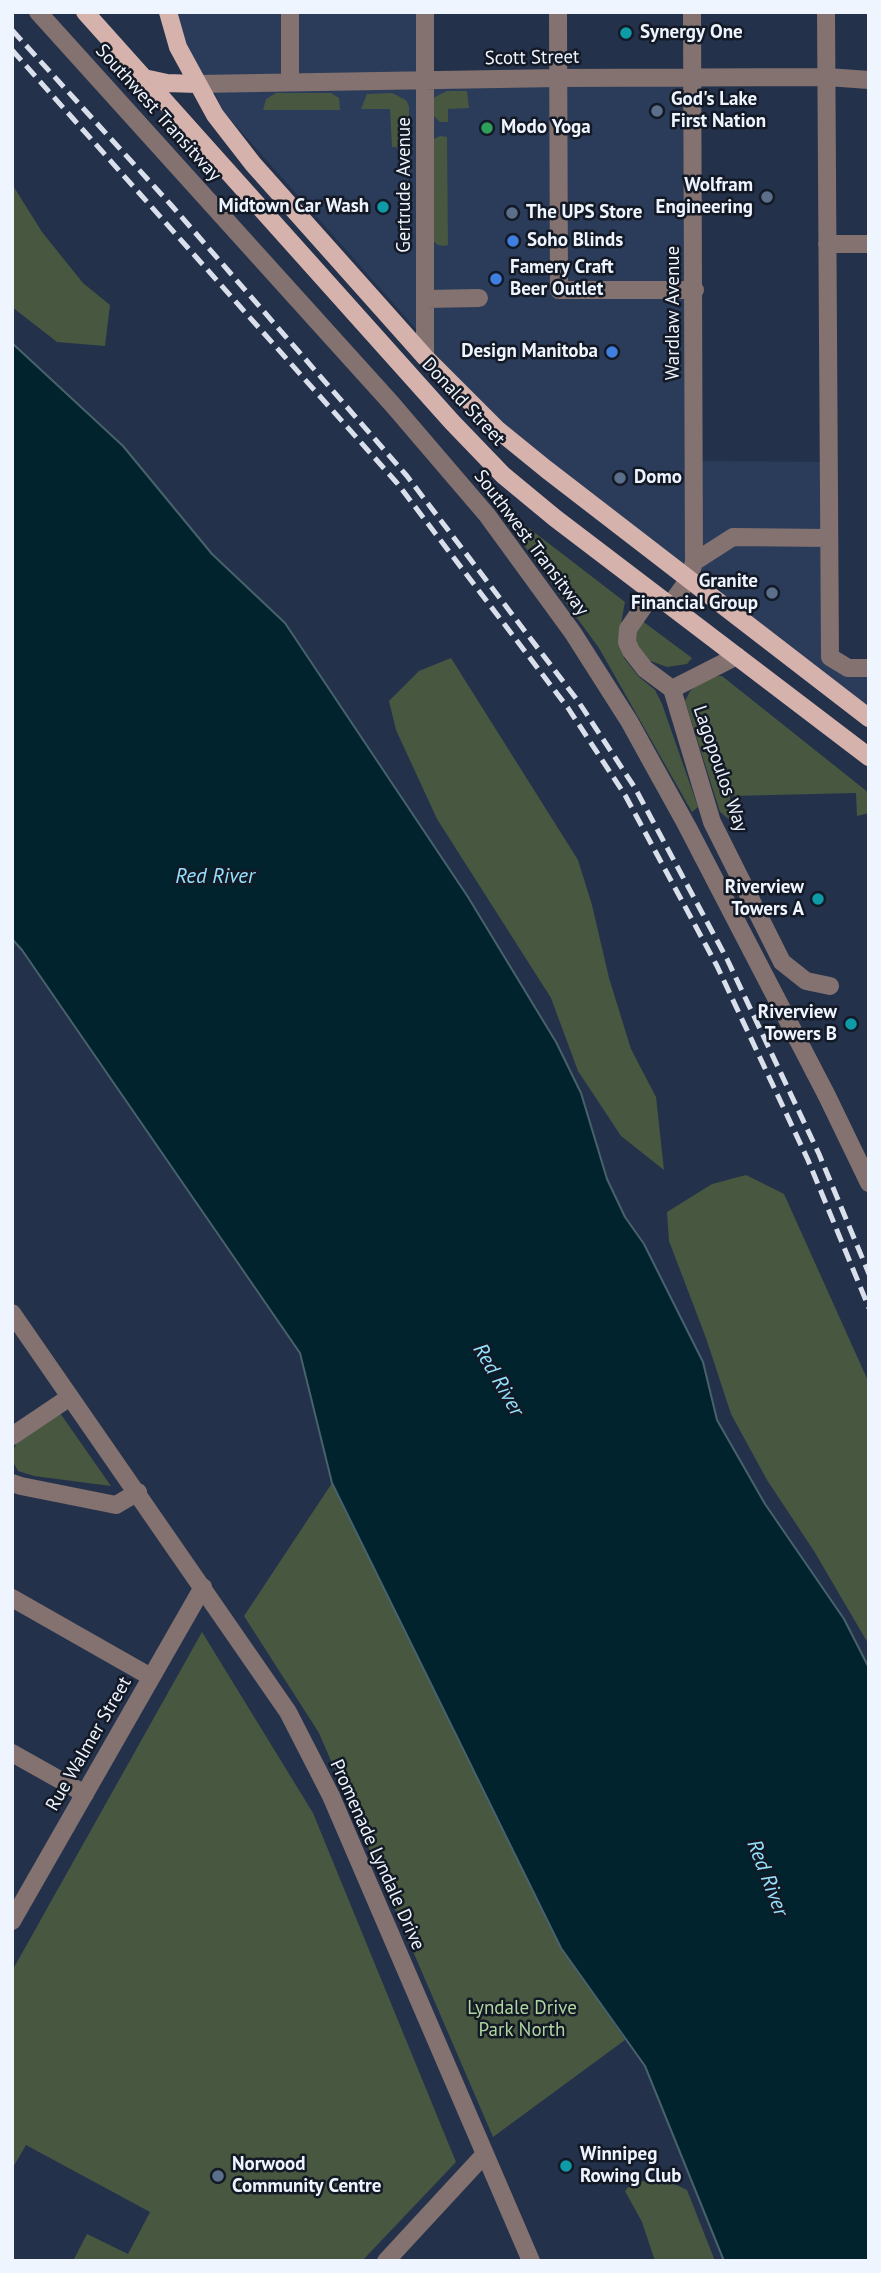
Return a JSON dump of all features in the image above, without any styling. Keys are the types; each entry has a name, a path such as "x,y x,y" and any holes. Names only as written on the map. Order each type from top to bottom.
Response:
{"main road":[{"name":"Donald Street","path":"85,12 452,422 503,475 869,757"},
{"name":"Donald Street","path":"168,12 178,47 215,115 253,164 425,357 498,430 692,571 869,718"},
{"path":"144,78 167,83 197,84"}],"street":[{"name":"Southwest Transitway","path":"38,12 392,404 486,515 573,633 629,721 687,826 869,1183"},
{"path":"289,12 290,82"},
{"name":"Gertrude Avenue","path":"425,12 425,357"},
{"path":"558,12 559,290 695,290"},
{"name":"Wardlaw Avenue","path":"692,12 695,290 692,571"},
{"path":"826,12 830,657 848,667 869,668"},
{"name":"Scott Street","path":"197,84 559,78 827,77 869,80"},
{"path":"827,244 869,244"},
{"path":"426,299 479,298"},
{"path":"670,605 692,571 733,537 828,538"},
{"name":"Lagopoulos Way","path":"653,593 628,629 627,642 631,651 645,669 672,689 712,822 782,962 806,981 830,986"},
{"name":"Lagopoulos Way","path":"672,689 737,656"},
{"path":"752,902 771,918"},
{"name":"Promenade Lyndale Drive","path":"14,1317 138,1492 288,1712 331,1796 531,2261"},
{"path":"12,1436 70,1396"},
{"path":"12,1483 116,1505 138,1492"},
{"name":"Rue Walmer Street","path":"14,1913 202,1587"},
{"path":"12,1598 151,1677"},
{"path":"12,1753 85,1794"},
{"path":"386,2261 484,2155"}],"shaded area":[{"path":"168,12 425,12 426,81 692,78 695,461 828,462 830,657 869,668 869,718 673,566 425,357 425,339 223,111 211,84 197,84"}],"green space":[{"path":"447,91 467,91 469,108 448,109 448,122 440,122 431,113 431,102"},
{"path":"276,93 331,93 339,98 340,110 263,110 266,99"},
{"path":"392,93 406,100 409,106 409,148 392,147 390,109 361,109 367,94"},
{"path":"440,136 447,137 448,245 444,246 432,240 432,140"},
{"path":"12,184 42,232 83,283 110,305 105,346 57,342 12,307"},
{"path":"517,519 625,602 620,646 624,658 638,676 655,690 662,704 698,807 692,812 599,648 509,525"},
{"path":"641,620 692,658 687,664 667,667 648,660 635,643 636,627"},
{"path":"451,658 578,860 631,1049 656,1097 664,1170 621,1136 578,1071 551,998 437,819 396,730 389,701 419,671"},
{"path":"722,676 869,793 869,813 857,816 856,793 730,796 731,821 720,812 685,701 696,686"},
{"path":"746,1175 784,1194 869,1383 869,1645 814,1551 767,1480 731,1414 706,1338 669,1241 667,1212 712,1184"},
{"path":"60,1413 111,1486 34,1476 18,1471 12,1460 17,1442"},
{"name":"Lyndale Drive Park North","path":"332,1483 561,1948 625,2040 493,2137 319,1733 244,1616"},
{"path":"202,1632 313,1813 456,2162 362,2261 73,2261 87,2234 128,2254 150,2212 26,2145 12,2169 12,1971"},
{"path":"662,2178 687,2190 715,2261 655,2261 642,2222 625,2191 632,2183"}],"water":[{"name":"Red River","path":"12,343 123,446 212,554 285,623 468,897 556,1042 581,1093 607,1179 625,1217 644,1244 703,1362 717,1420 765,1504 844,1619 869,1668 869,2261 724,2261 645,2066 561,1948 332,1483 300,1353 12,939"}],"railway":[{"path":"12,30 172,206 407,476 578,701 635,788 727,959 819,1154 869,1274"},
{"path":"12,50 397,483 568,708 625,795 717,966 808,1160 869,1308"}],"place":[{"name":"Synergy One","path":"626,33"},
{"name":"God's Lake First Nation","path":"657,111"},
{"name":"Modo Yoga","path":"487,128"},
{"name":"Wolfram Engineering","path":"767,197"},
{"name":"Midtown Car Wash","path":"383,207"},
{"name":"The UPS Store","path":"512,213"},
{"name":"Soho Blinds","path":"513,241"},
{"name":"Famery Craft Beer Outlet","path":"496,279"},
{"name":"Design Manitoba","path":"612,352"},
{"name":"Domo","path":"620,478"},
{"name":"Granite Financial Group","path":"772,593"},
{"name":"Riverview Towers A","path":"818,899"},
{"name":"Riverview Towers B","path":"851,1024"},
{"name":"Winnipeg Rowing Club","path":"566,2166"},
{"name":"Norwood Community Centre","path":"218,2176"}]}
